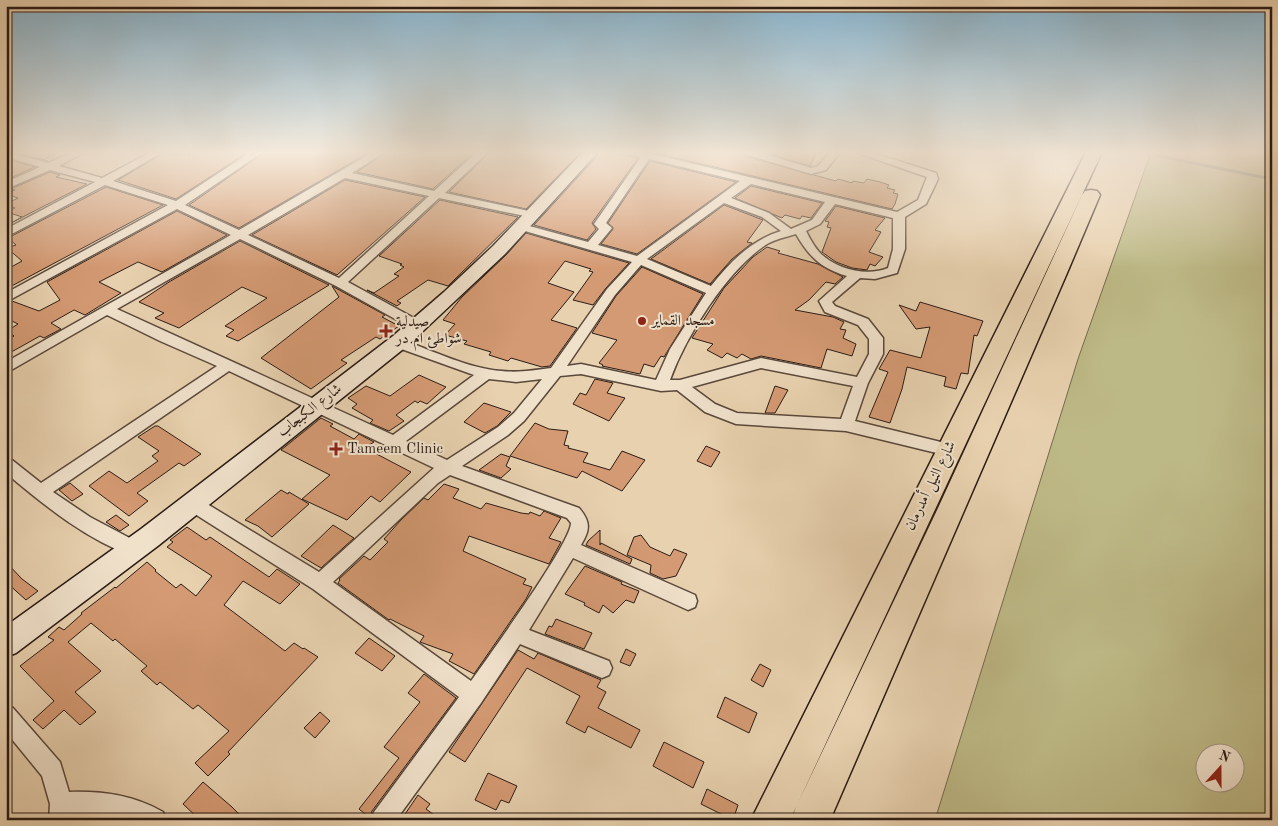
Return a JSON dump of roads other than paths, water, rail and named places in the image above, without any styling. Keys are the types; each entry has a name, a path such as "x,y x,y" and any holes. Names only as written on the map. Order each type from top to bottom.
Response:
{"main road":[{"name":"شارع الكبجاب","path":"6,643 135,550 315,406 398,343 528,221 556,191"},
{"name":"شارع النيل أمدرمان","path":"770,820 949,450 1083,191"},
{"path":"810,820 935,549 1086,191"}],"street":[{"path":"6,234 89,191"},
{"path":"132,191 177,205 241,235 340,283 418,326"},
{"path":"6,298 177,205 199,191"},
{"path":"6,368 318,191"},
{"path":"422,191 528,221 591,246 638,260 714,292"},
{"path":"340,283 443,191"},
{"path":"591,246 606,228 600,224 623,191"},
{"path":"320,583 420,488 447,466 512,424 528,407 611,292 638,260 735,191"},
{"path":"793,191 900,216 922,202 927,191"},
{"path":"724,199 770,217 793,230 822,260 857,274 878,276 893,270 899,248 900,216"},
{"path":"660,386 677,345 714,292 736,266 757,246 770,238 817,221 832,200"},
{"path":"846,425 861,383 876,354 876,338 863,322 830,309 825,301 857,274"},
{"path":"108,310 165,338 447,466 573,513 580,521 580,531 517,634 474,696 382,820"},
{"path":"398,343 486,374 516,377 581,369 660,386 680,385 761,362 861,383"},
{"path":"41,492 228,365"},
{"path":"394,442 486,374"},
{"path":"680,385 710,408 736,418 846,425 949,450"},
{"path":"8,469 97,531 135,550"},
{"path":"193,504 320,583 474,696"},
{"path":"569,548 688,601"},
{"path":"517,634 602,668"},
{"path":"6,715 52,770 61,812 110,805 134,810 155,820"}],"place":[{"name":"مسجد القماير","path":"642,321"},
{"name":"صيدلية شواطئ ام در","path":"386,331"},
{"name":"Tameem Clinic","path":"336,449"}]}
